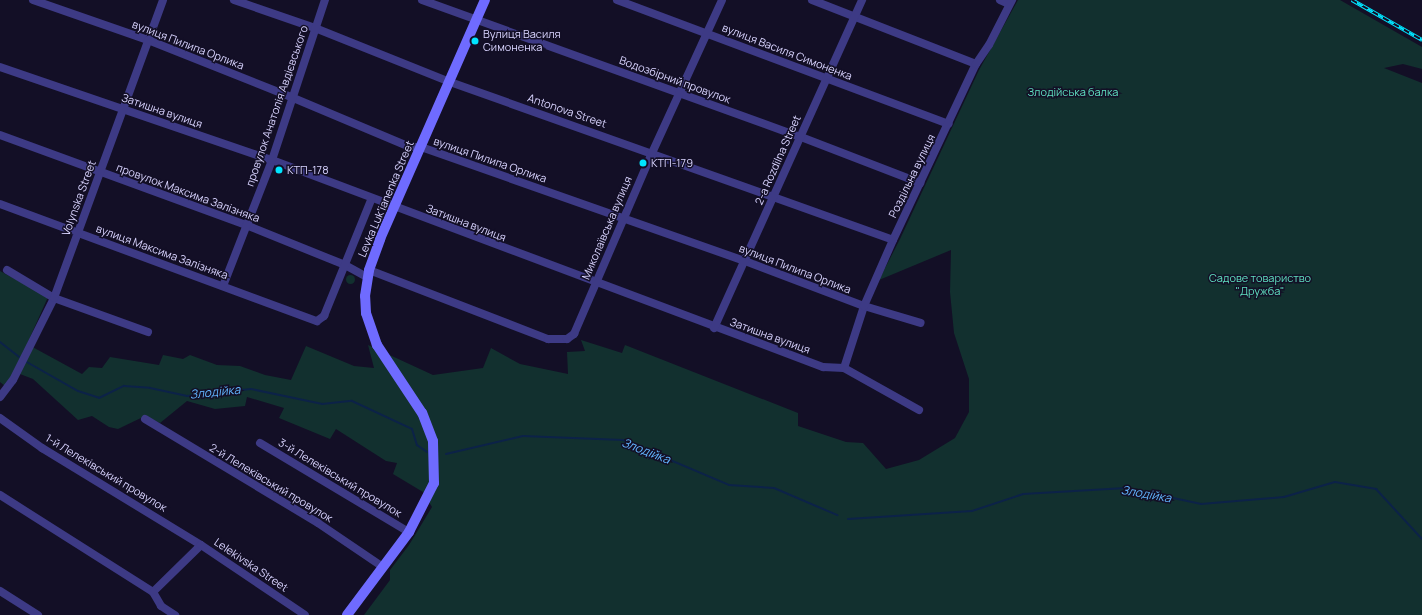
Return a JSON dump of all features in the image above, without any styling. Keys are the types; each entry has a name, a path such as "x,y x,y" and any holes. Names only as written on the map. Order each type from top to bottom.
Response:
{"street":[{"name":"вулиця Пилипа Орлика","path":"33,0 148,40 292,96 410,147 421,147 745,261 864,306 921,323"},
{"name":"Volynska Street","path":"0,396 21,365 54,298 163,0"},
{"name":"Antonova Street","path":"234,0 315,28 450,82 893,240"},
{"name":"провулок Анатолія Авдієвського","path":"223,286 272,160 325,0"},
{"name":"Водозбірний провулок","path":"422,0 801,137 920,183"},
{"name":"Levka Lukʼianenka Street","path":"347,615 409,532 434,484 433,441 422,413 377,345 366,313 368,274 394,207 450,82 484,0"},
{"name":"вулиця Василя Симоненка","path":"617,0 708,33 826,80 949,124"},
{"name":"Миколаївська вулиця","path":"574,334 623,218 722,0"},
{"path":"812,0 854,15 976,64"},
{"name":"2-a Rozdilna Street","path":"714,328 862,0"},
{"path":"1000,0 1010,2"},
{"name":"Роздільна вулиця","path":"844,368 864,306 893,240 976,64 989,45 1010,2"},
{"name":"Затишна вулиця","path":"0,67 122,110 272,160 714,328 823,367 844,368 919,410"},
{"name":"провулок Максима Залізняка","path":"0,135 100,173 246,225 368,274 548,339 567,339 574,334"},
{"path":"345,265 372,198"},
{"name":"вулиця Максима Залізняка","path":"0,204 317,321 324,316 345,265"},
{"path":"7,270 54,298 148,332"},
{"name":"1-й Лелеківський провулок","path":"0,418 42,448 201,545"},
{"name":"2-й Лелеківський провулок","path":"145,419 318,523 384,567"},
{"name":"3-й Лелеківський провулок","path":"260,443 409,532"},
{"path":"0,495 153,592 161,606 175,615"},
{"name":"Lelekivska Street","path":"153,592 201,545 305,615"},
{"path":"0,591 38,615"}],"green space":[{"path":"1018,0 1340,0 1422,47 1422,69 1403,64 1384,68 1422,83 1422,615 364,615 390,580 390,570 409,545 432,507 423,492 393,474 397,463 386,461 336,429 330,439 279,418 284,408 247,397 245,406 215,409 187,401 160,423 145,416 118,429 109,427 92,416 78,420 33,379 20,374 10,390 0,382 0,271 48,297 27,344 82,374 89,367 102,368 110,357 159,365 163,355 183,359 190,355 217,365 240,366 265,375 291,380 306,346 354,366 374,368 368,345 433,375 483,368 491,348 520,364 568,374 567,352 585,351 581,340 622,353 625,345 798,413 798,426 846,442 863,443 886,469 919,460 955,438 969,412 969,379 954,333 950,292 951,250 879,280 900,239 979,70"},
{"path":"350,274 355,279 350,284 345,279"}],"waterway":[{"name":"Злодійка","path":"0,342 22,359"},
{"name":"Злодійка","path":"25,361 78,391 99,398 124,386 150,388 187,396 251,389 322,404 352,401 412,429 417,445 427,452"},
{"name":"Злодійка","path":"446,454 523,436 623,440 729,485 774,488 837,515"},
{"name":"Злодійка","path":"848,519 972,511 1023,494 1126,488 1201,504 1284,497 1335,482 1376,489 1422,539"}],"railway":[{"path":"1352,0 1422,40"}],"place":[{"name":"Вулиця Василя Симоненка","path":"475,41"},
{"name":"КТП-179","path":"643,163"},
{"name":"КТП-178","path":"279,170"}],"park label":[{"name":"Злодійська балка","path":"1073,92"},
{"name":"Садове товариство \"Дружба\"","path":"1260,285"}]}
